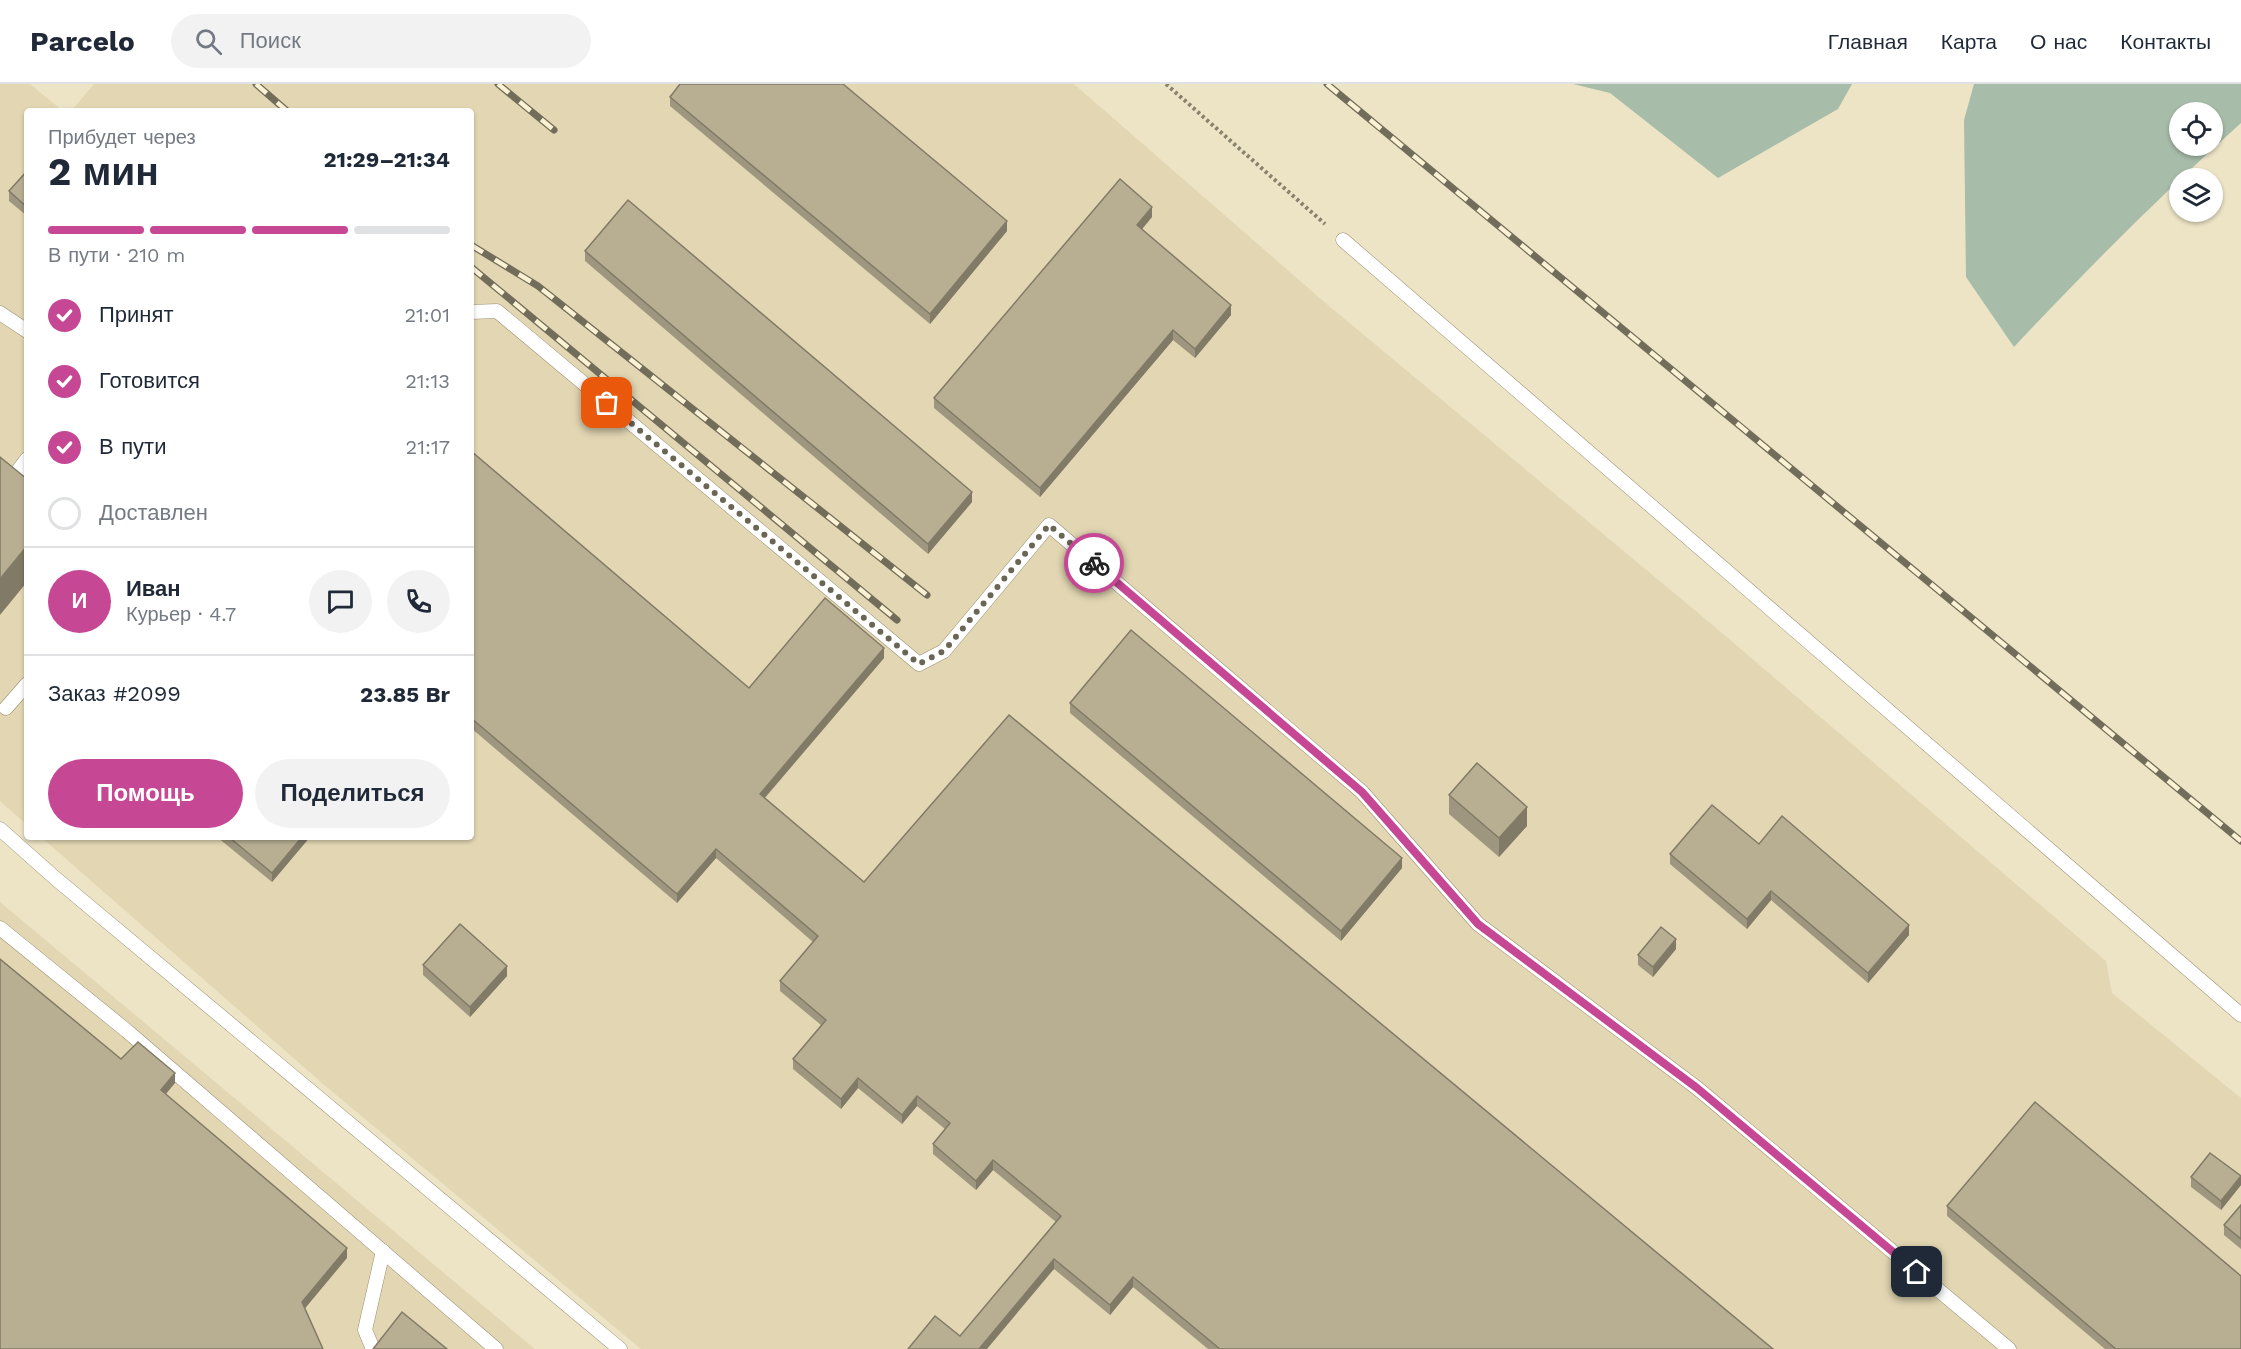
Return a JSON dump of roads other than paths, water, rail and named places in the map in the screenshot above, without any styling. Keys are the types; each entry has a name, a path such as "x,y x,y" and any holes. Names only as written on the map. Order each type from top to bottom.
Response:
{"lane":[{"path":"1343,240 2241,1015"},
{"path":"474,312 497,311 919,664 944,651 1049,525 1362,792 1478,924 1697,1088 2009,1349"},
{"path":"0,314 24,329"},
{"path":"24,461 11,471 24,483"},
{"path":"6,708 24,687"},
{"path":"0,829 55,878 620,1349"},
{"path":"0,928 128,1031 496,1349"},
{"path":"373,1349 365,1330 383,1251"}],"railway":[{"path":"256,84 284,108"},
{"path":"498,84 554,130"},
{"path":"1327,84 2241,841"},
{"path":"474,247 538,286 927,595"},
{"path":"474,269 897,620"}]}
